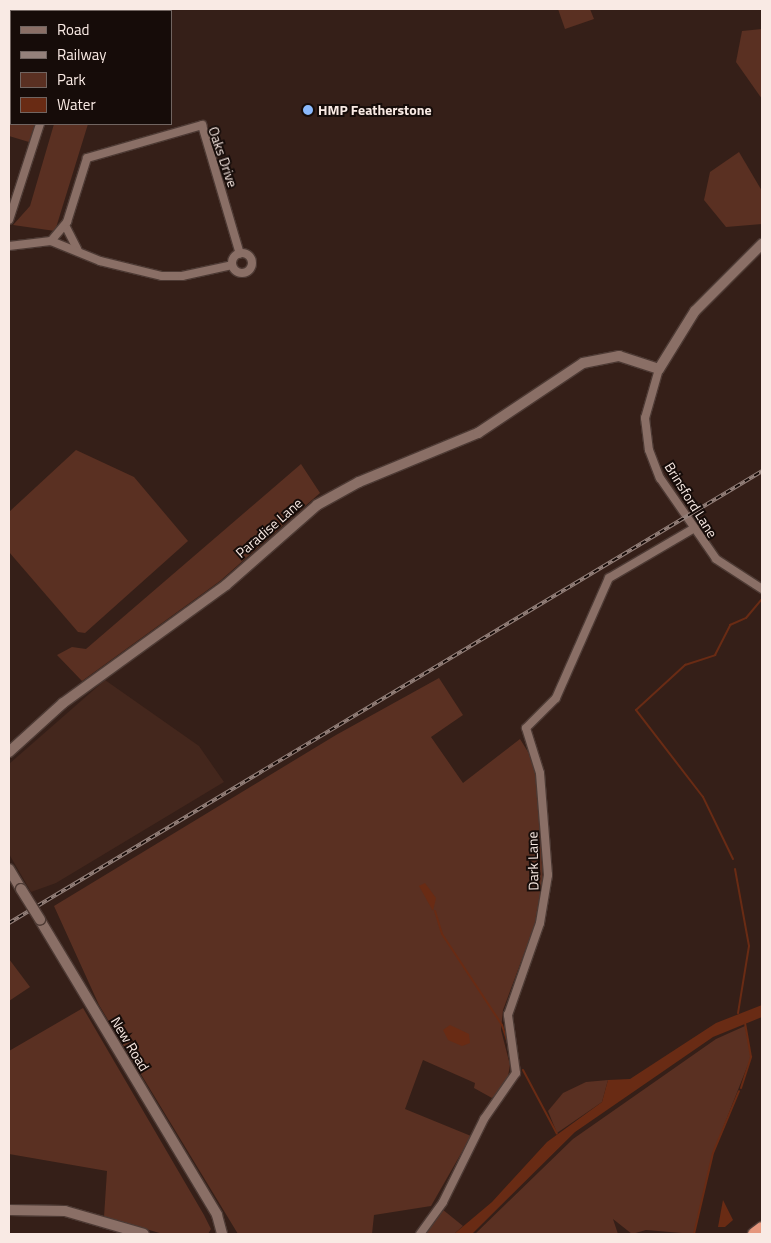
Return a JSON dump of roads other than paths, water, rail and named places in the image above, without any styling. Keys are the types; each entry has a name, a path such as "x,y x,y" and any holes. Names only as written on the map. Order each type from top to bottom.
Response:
{"highway":[{"path":"754,1234 762,1228"}],"street":[{"path":"9,220 40,125"},
{"name":"Oaks Drive","path":"66,227 87,158 202,125 240,254"},
{"path":"51,241 66,227 79,251"},
{"path":"9,246 51,241 162,276 182,276 232,265 240,254 250,258 250,269 241,273 232,265"},
{"path":"659,369 695,311 762,244"},
{"name":"Paradise Lane","path":"9,752 94,680 226,585 317,505 359,482 478,433 583,363 620,356 659,369"},
{"name":"Brinsford Lane","path":"659,369 647,399 645,435 660,478 693,529 725,567 762,588"},
{"name":"Dark Lane","path":"420,1234 443,1202 484,1119 516,1073 508,1015 540,923 548,875 540,773 526,728 556,698 609,578 693,529"},
{"name":"New Road","path":"9,869 216,1214 222,1234"},
{"path":"9,1210 64,1211 144,1234"}],"water":[{"path":"425,883 436,898 433,911 419,886"},
{"path":"762,1005 762,1017 713,1037 575,1132 473,1233 454,1234 492,1202 547,1142 602,1102 608,1080 630,1079 716,1023"},
{"path":"450,1025 469,1034 470,1043 462,1046 448,1040 443,1030"},
{"path":"723,1200 733,1220 725,1227 718,1227"}],"waterway":[{"path":"733,859 703,797 636,710 685,665 715,655 730,625 746,618 762,599"},
{"path":"735,869 749,946 738,1013"},
{"path":"435,911 442,934 502,1025 508,1043"},
{"path":"741,1088 751,1057 745,1024"},
{"path":"523,1070 557,1134"},
{"path":"694,1234 713,1153 739,1091"}],"railway":[{"path":"9,923 762,471"}],"place":[{"name":"HMP Featherstone","path":"308,110"}]}
